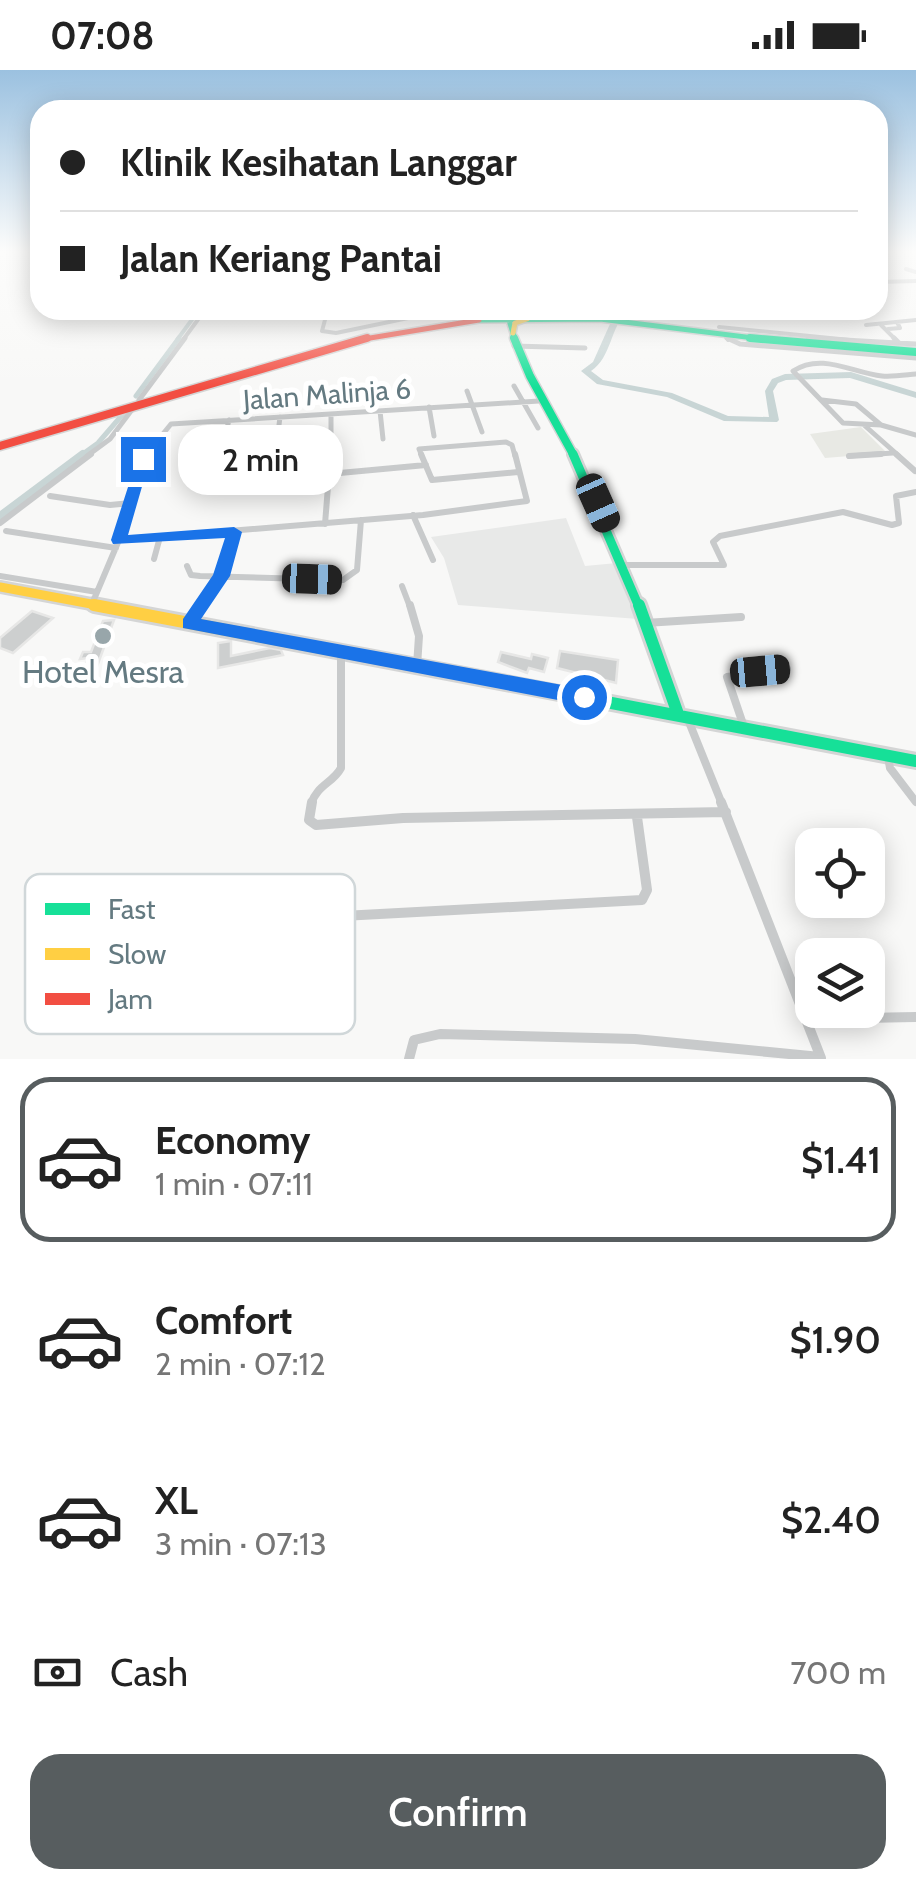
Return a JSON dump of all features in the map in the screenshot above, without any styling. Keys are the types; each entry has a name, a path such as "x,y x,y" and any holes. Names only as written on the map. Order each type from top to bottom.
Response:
{"main road":[{"path":"136,403 380,327 455,320"},
{"path":"0,443 377,336 465,320"},
{"path":"483,320 498,324 512,339"},
{"path":"507,320 540,401 583,473 624,565 682,716"},
{"path":"512,339 515,323 522,320"},
{"path":"623,320 916,351"},
{"path":"1,583 20,591 916,762"}],"street":[{"path":"0,523 110,439 198,320"},
{"path":"328,320 323,332 380,327 407,320"},
{"path":"715,320 721,331 899,343 916,351"},
{"path":"866,324 916,320"},
{"path":"888,329 900,328 897,322"},
{"path":"880,324 899,343"},
{"path":"512,339 585,348"},
{"path":"916,374 882,376 816,364 793,368 843,423 881,424 916,434"},
{"path":"514,386 538,428"},
{"path":"467,392 482,432"},
{"path":"821,400 856,404 881,424"},
{"name":"Jalan Malinja 6","path":"131,503 147,452 155,449 171,424 540,401"},
{"path":"429,408 434,436"},
{"path":"380,410 384,439"},
{"path":"331,414 332,444"},
{"path":"276,448 280,417"},
{"path":"221,454 229,420"},
{"path":"863,425 915,471"},
{"path":"6,531 117,544 526,501 528,492 512,446 506,442 420,448 432,480 518,472"},
{"path":"849,456 893,453"},
{"path":"325,524 330,474 426,465"},
{"path":"624,565 724,565 714,542 720,536 843,512 892,526 902,516 896,496 916,492"},
{"path":"50,496 110,505 131,503 92,605"},
{"path":"413,515 432,560"},
{"path":"188,566 191,575 343,580 351,577 359,564 361,520"},
{"path":"189,624 222,576 234,532"},
{"path":"154,559 160,537"},
{"path":"1,583 12,578 97,592"},
{"path":"20,591 30,581"},
{"path":"402,586 418,628 421,657 417,666"},
{"path":"645,624 740,617"},
{"path":"341,652 341,768 335,778 316,790 309,820 320,826 403,818 638,817 726,812"},
{"path":"745,728 727,678 787,669"},
{"path":"682,716 726,812 795,984"},
{"path":"888,756 890,768 916,802"},
{"path":"355,915 642,900 648,890 638,817"},
{"path":"885,1018 916,1017"},
{"path":"410,1059 414,1040 440,1034 636,1039 821,1058 812,1028"}],"shaded area":[{"path":"861,427 887,453 825,458 810,434"},
{"path":"566,518 585,566 617,563 638,619 458,605 444,558 431,537"}],"building":[{"path":"32,611 53,618 13,653 0,648 0,638"},
{"name":"Hotel Mesra","path":"114,620 92,680 80,681 88,658 80,659 83,652 91,652 103,621"},
{"path":"231,641 231,656 270,648 281,650 283,655 218,668 218,643"},
{"path":"560,651 618,660 616,683 557,668"},
{"path":"501,652 531,659 532,654 548,658 544,672 529,668 527,673 498,662"}],"waterway":[{"path":"177,340 192,320"},
{"path":"616,320 597,363 585,371 600,382 669,395 727,419 774,420 769,391 775,381 785,377 851,375 916,395"},
{"path":"136,396 179,338"},
{"path":"80,456 98,443 123,414"},
{"path":"0,516 83,454"}],"traffic: fast":[{"path":"509,320 530,376 585,477 611,535 678,714"},
{"path":"608,320 799,344 916,352"},
{"path":"601,701 916,761"}],"traffic: slow":[{"path":"513,333 515,323 524,320"},
{"path":"0,587 601,701"}],"traffic: jam":[{"path":"0,446 366,338 479,320"}],"place":[{"name":"Hotel Mesra","path":"103,636"}],"route":[{"path":"143,459 119,540 234,532 222,576 189,624 584,697"}]}
